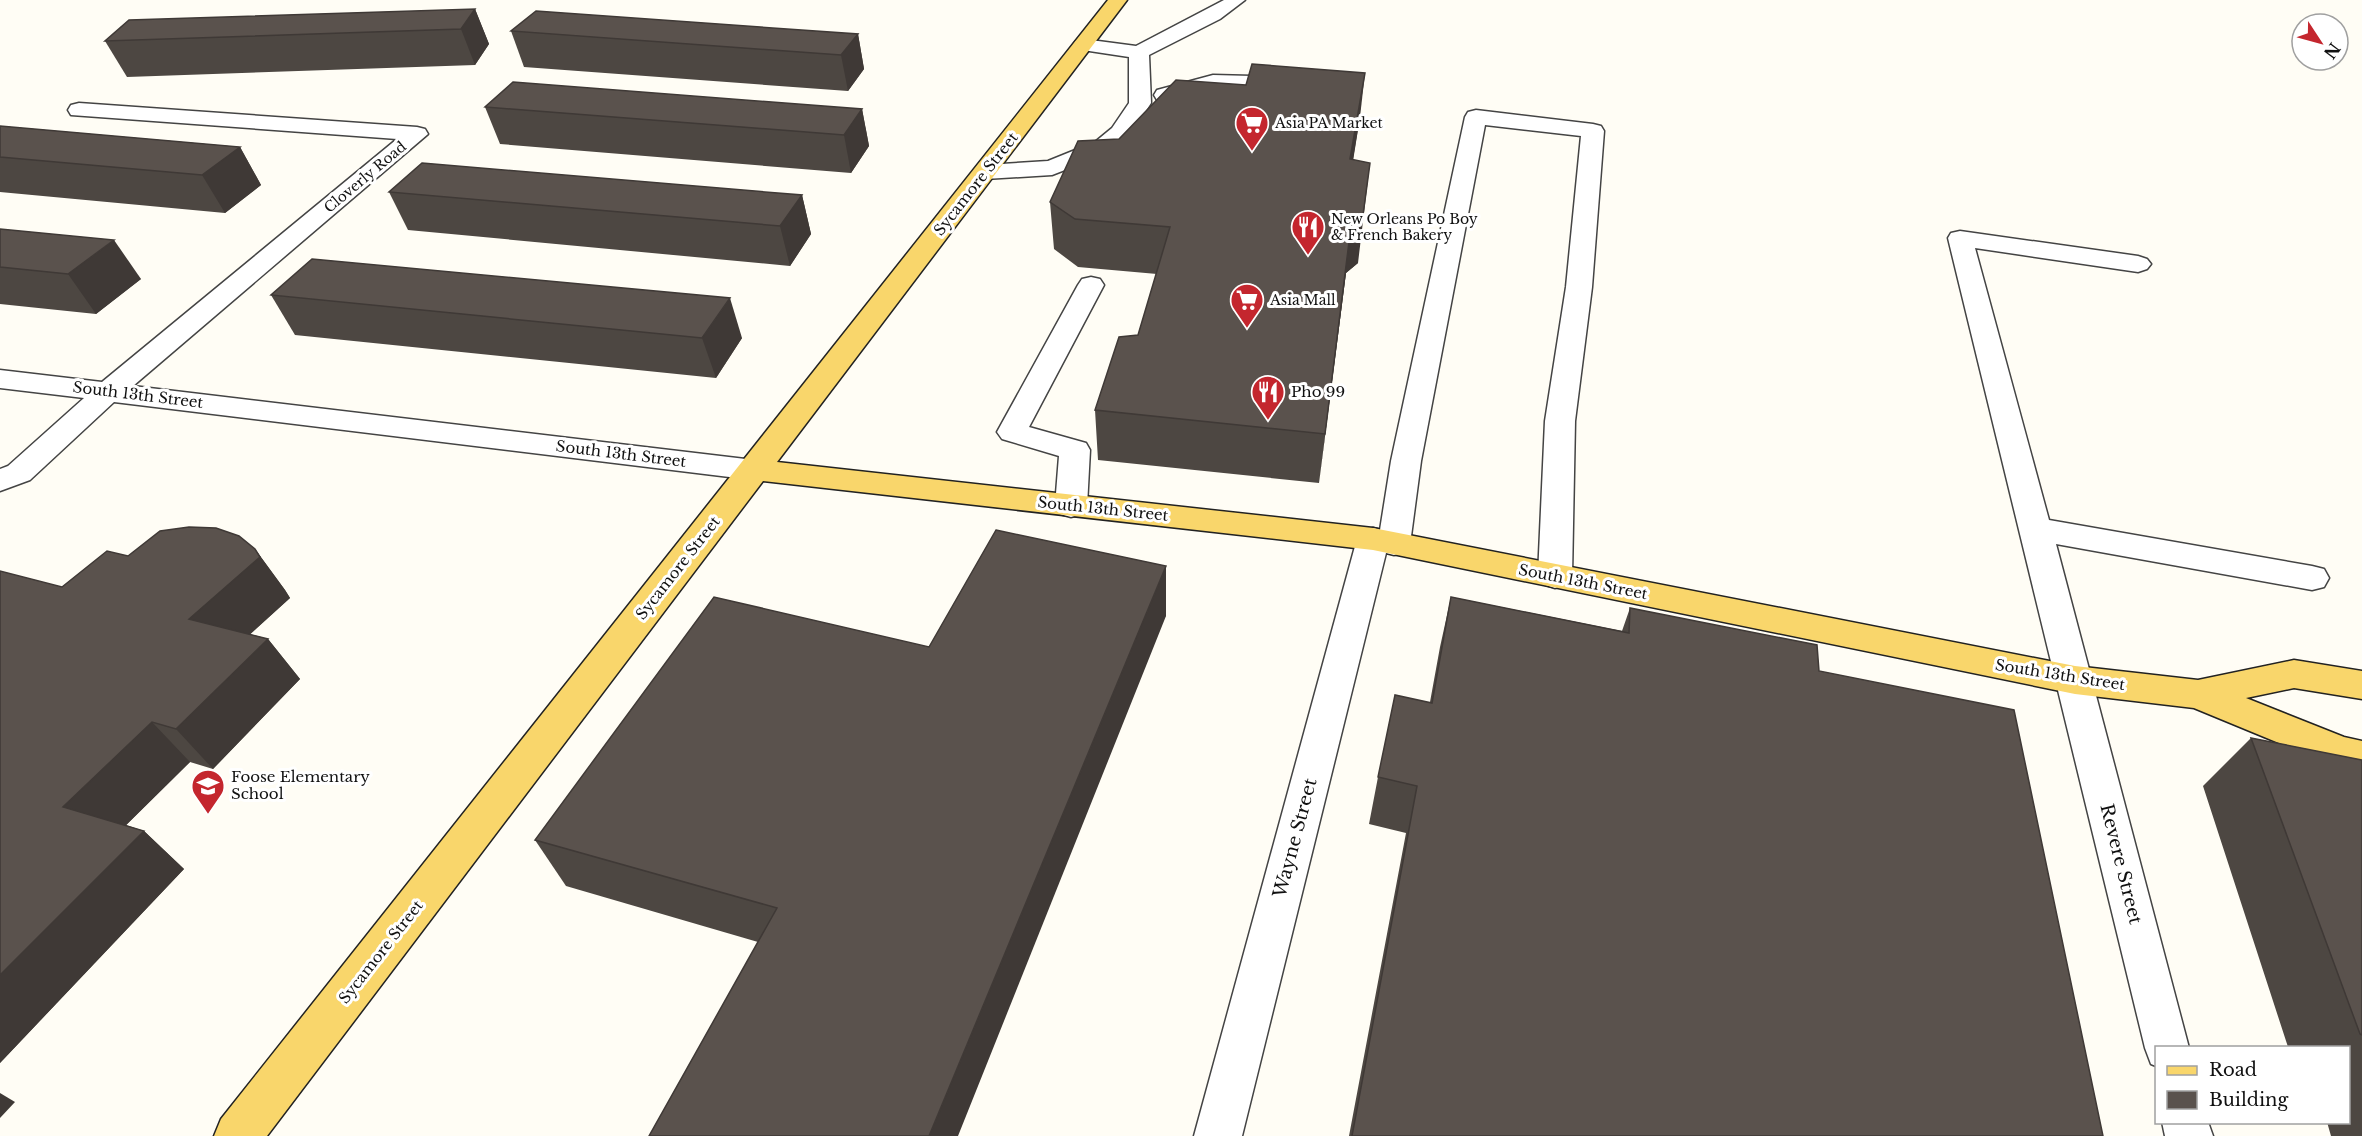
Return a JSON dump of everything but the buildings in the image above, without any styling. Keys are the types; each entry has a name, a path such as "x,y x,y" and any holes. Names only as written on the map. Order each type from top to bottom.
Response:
{"main road":[{"name":"Sycamore Street","path":"238,1136 1118,0"},
{"name":"South 13th Street","path":"754,470 1384,542 2075,680 2198,694 2340,752 2362,756"},
{"name":"South 13th Street","path":"2198,694 2294,674 2362,685"}],"street":[{"path":"1083,45 1139,52 1162,37 1209,19 1236,0"},
{"path":"985,172 1052,168 1102,147 1120,133 1140,103 1139,52"},
{"path":"1140,103 1213,81 1315,84"},
{"name":"Cloverly Road","path":"79,110 417,134 108,392"},
{"name":"Wayne Street","path":"1218,1136 1406,461 1476,117 1593,131 1579,287 1560,421 1555,576"},
{"name":"Revere Street","path":"2138,264 1960,238 2075,680 2167,1046"},
{"path":"1071,506 1075,450 1012,432 1091,285"},
{"name":"South 13th Street","path":"0,379 754,470"},
{"path":"0,481 19,473 108,392"},
{"path":"2036,528 2312,578"}],"place":[{"name":"Asia PA Market","path":"1252,152"},
{"name":"New Orleans Po Boy & French Bakery","path":"1308,256"},
{"name":"Asia Mall","path":"1247,329"},
{"name":"Pho 99","path":"1268,421"},
{"name":"Foose Elementary School","path":"208,815"}]}
